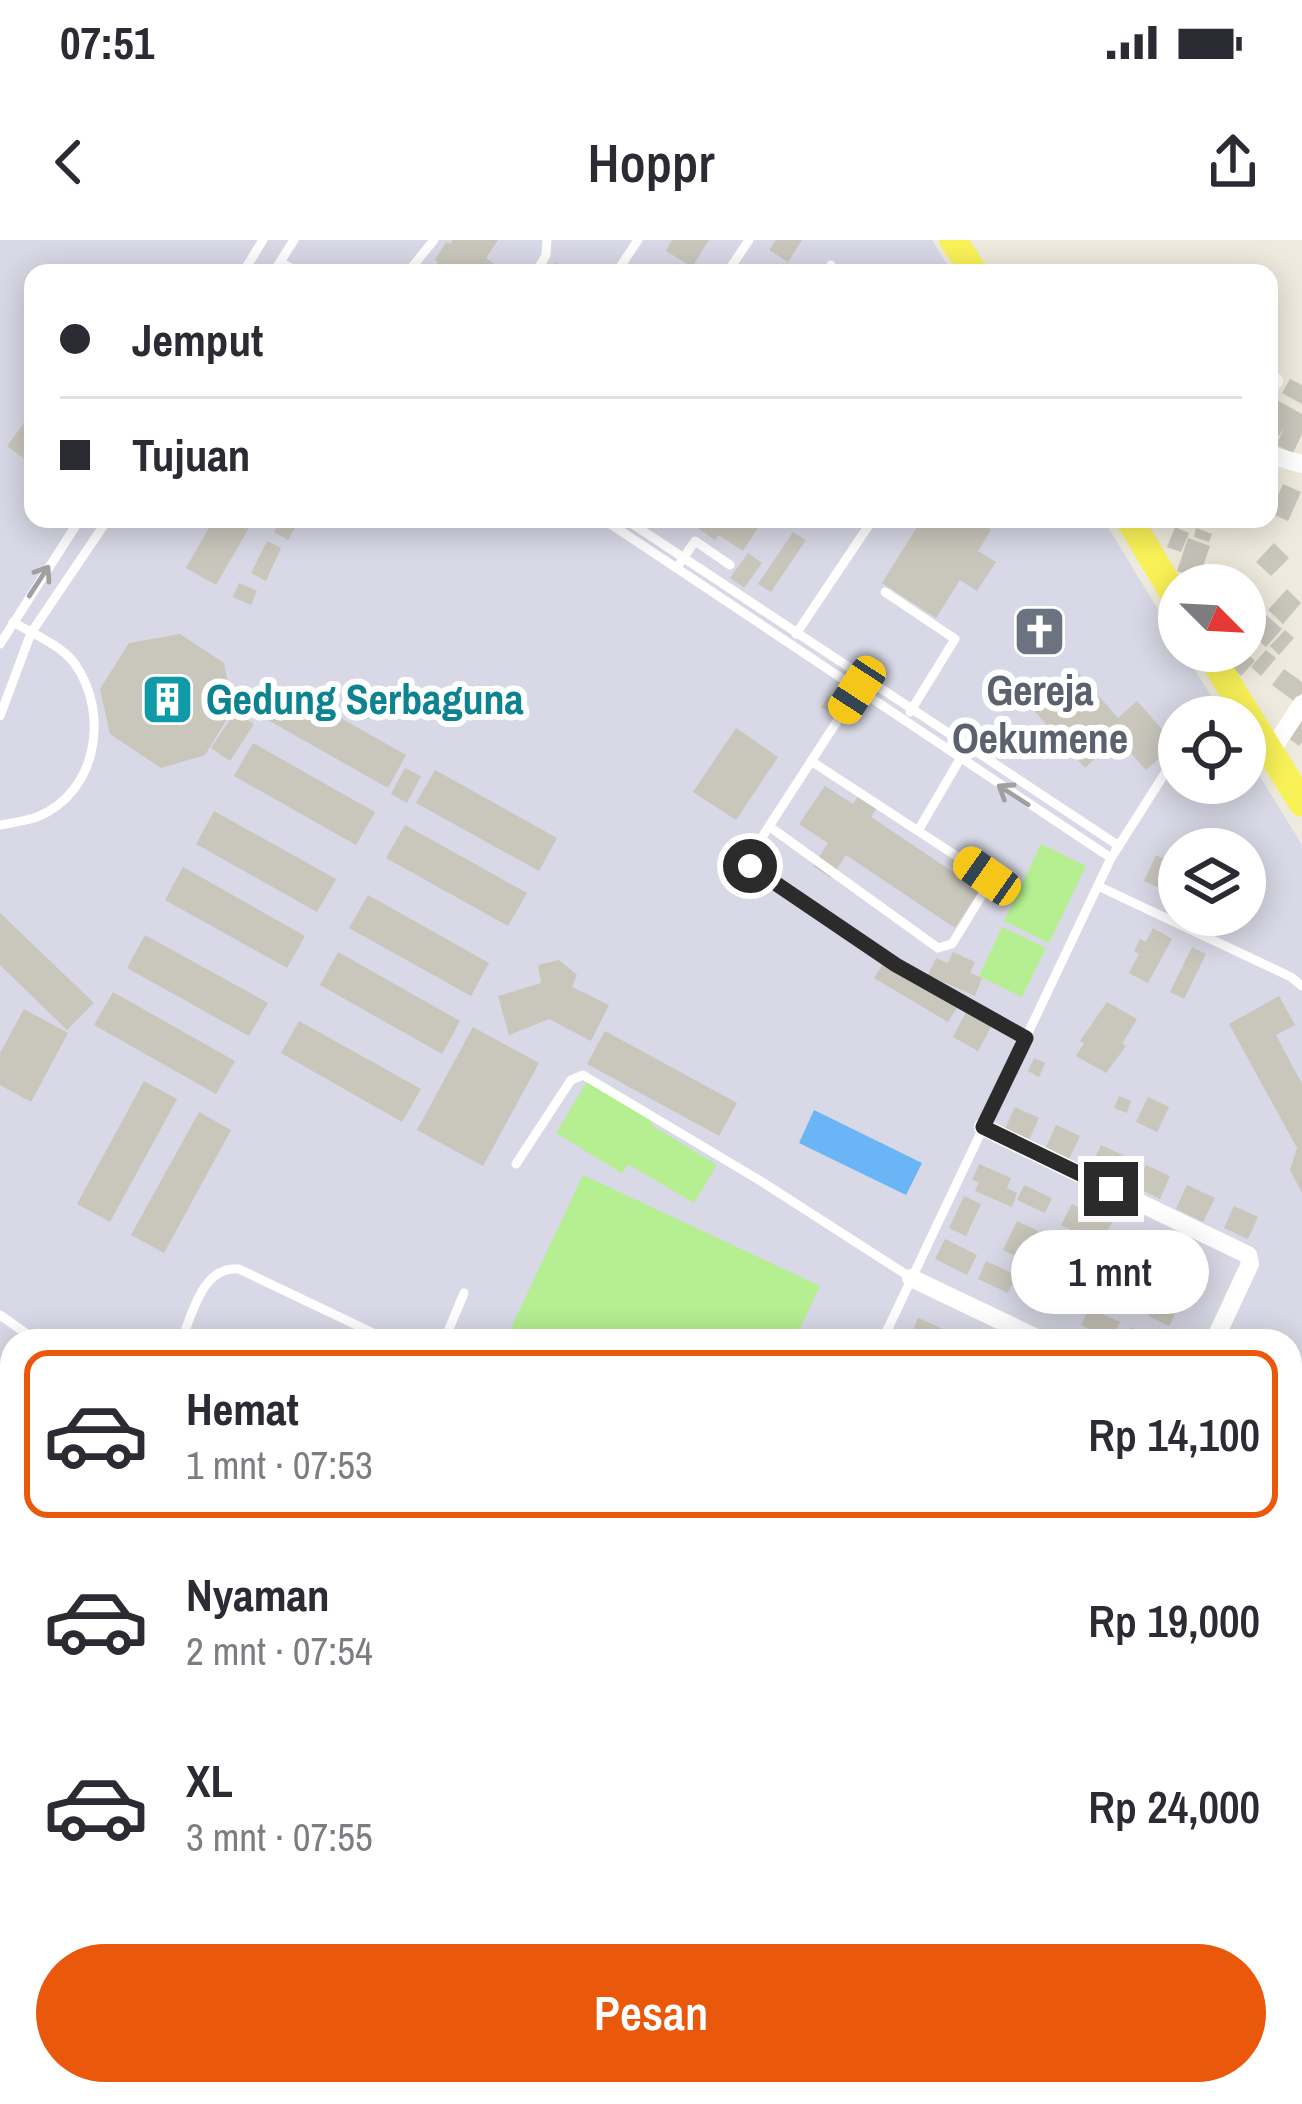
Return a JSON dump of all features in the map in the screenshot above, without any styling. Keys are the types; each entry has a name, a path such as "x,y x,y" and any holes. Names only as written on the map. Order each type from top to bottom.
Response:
{"main road":[{"path":"1134,528 1158,568"},
{"path":"1221,672 1302,803"}],"street":[{"path":"1270,752 1302,704"},
{"path":"983,1127 1248,1255 1250,1264 1220,1329"},
{"path":"911,1278 1018,1329"}],"lane":[{"path":"283,264 280,262 294,240"},
{"path":"414,264 434,240"},
{"path":"0,644 74,528"},
{"path":"0,716 31,633 102,528"},
{"path":"622,528 797,633 1119,846"},
{"path":"634,528 642,537"},
{"path":"642,537 648,528"},
{"path":"789,644 867,528"},
{"path":"680,562 695,541 730,565"},
{"path":"680,562 789,644 1112,858"},
{"path":"885,592 955,639 904,721"},
{"path":"0,825 40,816 59,804 78,782 96,736 89,692 73,662 13,622"},
{"path":"865,678 749,860 757,873 896,965 1026,1038"},
{"path":"919,829 960,759"},
{"path":"770,826 938,948 952,944 989,881 919,829 811,761"},
{"path":"887,1329 1098,886 1158,784"},
{"path":"1098,886 1191,927 1302,986"},
{"path":"516,1164 571,1080 583,1076 911,1278"},
{"path":"186,1329 207,1282 216,1271 229,1268 239,1268 365,1329"},
{"path":"449,1329 464,1293"}],"shaded area":[{"path":"0,240 932,240 947,264 24,264 24,528 1108,528 1158,609 1158,672 1196,672 1211,696 1158,696 1158,804 1266,804 1266,786 1302,845 1302,1329 0,1329"}],"green space":[{"path":"1041,844 1086,866 1049,943 1004,921"},
{"path":"1002,927 1046,948 1022,997 979,976"},
{"path":"591,1075 656,1114 651,1125 717,1165 694,1203 628,1164 622,1173 556,1133"},
{"path":"583,1175 820,1286 800,1329 511,1328"}],"water":[{"path":"814,1110 922,1163 906,1195 799,1143"}],"building":[{"path":"453,240 498,240 486,258 495,264 437,264 446,242"},
{"path":"672,240 709,240 694,264 666,251"},
{"path":"776,240 802,240 788,262 769,250"},
{"path":"1290,379 1302,385 1302,404 1282,393"},
{"path":"1278,401 1302,414 1302,434 1293,453 1278,446 1284,428 1278,437"},
{"path":"24,423 24,458 7,446"},
{"path":"1283,484 1301,492 1288,521 1278,517"},
{"path":"209,528 249,528 216,585 186,568"},
{"path":"276,528 295,528 288,540 274,532"},
{"path":"698,528 758,528 743,551 719,535 715,540"},
{"path":"916,528 991,530 978,551 996,562 977,591 960,580 936,618 882,583"},
{"path":"1175,528 1189,533 1181,552 1167,547"},
{"path":"1196,528 1212,534 1209,542 1194,537"},
{"path":"793,532 806,540 771,592 758,584"},
{"path":"1188,538 1210,546 1204,564 1179,564"},
{"path":"267,541 281,548 266,581 251,573"},
{"path":"1274,543 1289,558 1271,576 1266,564 1256,562"},
{"path":"748,553 762,563 744,588 730,578"},
{"path":"239,583 257,591 251,605 233,597"},
{"path":"1287,589 1301,603 1283,624 1268,610"},
{"name":"Gereja Oekumene","path":"1040,607 1064,636 1040,656 1016,627"},
{"path":"1266,615 1282,629 1266,647"},
{"path":"1285,630 1294,638 1279,655 1270,646"},
{"name":"Gedung Serbaguna","path":"180,634 224,663 233,709 205,755 161,768 110,734 100,689 129,643"},
{"path":"1266,650 1276,658 1266,670"},
{"path":"1074,668 1118,718 1137,701 1158,725 1158,759 1146,770 1118,738 1085,768 1030,706"},
{"path":"1284,669 1302,682 1302,693 1295,702 1272,685"},
{"path":"284,686 406,755 388,788 266,719"},
{"path":"829,696 854,713 847,724 821,707"},
{"path":"235,712 254,724 230,761 211,748"},
{"path":"1302,716 1302,742 1299,746 1287,737"},
{"path":"736,728 778,757 736,820 693,792"},
{"path":"253,743 375,812 356,845 234,776"},
{"path":"405,768 421,776 407,803 391,794"},
{"path":"435,770 557,838 539,871 416,803"},
{"path":"825,786 853,804 862,791 880,803 871,817 980,890 955,928 846,855 831,878 813,866 828,843 799,824"},
{"path":"214,811 336,879 317,912 196,844"},
{"path":"405,825 527,893 508,926 386,858"},
{"path":"1156,855 1158,856 1158,887 1144,881"},
{"path":"183,867 305,936 287,968 165,900"},
{"path":"368,895 489,963 471,996 349,928"},
{"path":"0,913 94,1003 67,1030 0,965"},
{"path":"1153,928 1158,936 1172,939 1148,983 1129,973 1139,954 1134,951 1140,939 1146,942"},
{"path":"145,935 268,1003 249,1036 127,968"},
{"path":"1192,947 1206,954 1184,999 1170,992"},
{"path":"338,952 460,1021 442,1054 320,985"},
{"path":"953,952 975,962 970,973 982,978 975,996 928,975 936,958 948,963"},
{"path":"559,960 577,975 572,987 609,1005 591,1041 549,1019 509,1035 498,996 541,983 538,965"},
{"path":"885,961 958,1006 948,1022 874,978"},
{"path":"113,992 235,1061 216,1094 94,1025"},
{"path":"1279,996 1295,1025 1276,1035 1302,1084 1302,1193 1290,1170 1297,1148 1229,1024"},
{"path":"1107,1002 1137,1019 1122,1044 1126,1046 1106,1073 1076,1056 1084,1043 1080,1041"},
{"path":"24,1009 68,1033 31,1102 0,1085 0,1053"},
{"path":"966,1012 992,1025 978,1051 953,1037"},
{"path":"299,1021 421,1089 402,1122 281,1053"},
{"path":"473,1027 539,1063 483,1166 417,1130"},
{"path":"605,1031 737,1103 719,1136 587,1064"},
{"path":"1034,1058 1045,1063 1039,1077 1028,1071"},
{"path":"144,1081 177,1099 110,1222 77,1204"},
{"path":"1119,1096 1131,1101 1127,1113 1114,1108"},
{"path":"1148,1097 1169,1107 1157,1132 1136,1122"},
{"path":"1015,1107 1039,1118 1029,1140 1005,1129"},
{"path":"199,1112 231,1130 164,1253 131,1235"},
{"path":"1056,1125 1080,1136 1069,1159 1046,1147"},
{"path":"1101,1145 1125,1156 1115,1178 1091,1167"},
{"path":"979,1164 1011,1178 1007,1188 1017,1193 1012,1207 975,1191 979,1182 972,1180"},
{"path":"1146,1165 1170,1176 1160,1199 1136,1187"},
{"path":"1024,1185 1052,1198 1045,1213 1017,1200"},
{"path":"1187,1185 1215,1198 1203,1222 1176,1209"},
{"path":"964,1196 981,1204 966,1236 949,1228"},
{"path":"1072,1204 1112,1222 1101,1244 1061,1225"},
{"path":"1234,1206 1258,1217 1248,1239 1224,1228"},
{"path":"1017,1221 1038,1231 1024,1260 1003,1250"},
{"path":"1126,1230 1156,1245 1149,1260 1118,1245"},
{"path":"1063,1236 1092,1248 1093,1273 1070,1287 1046,1277 1045,1250"},
{"path":"945,1239 977,1255 967,1275 935,1259"},
{"path":"1181,1245 1194,1251 1190,1259 1198,1263 1188,1281 1157,1264 1167,1246 1177,1252"},
{"path":"986,1261 1016,1275 1008,1293 978,1279"},
{"path":"1109,1261 1127,1269 1114,1300 1096,1292"},
{"path":"1163,1286 1184,1296 1169,1326 1148,1316"},
{"path":"1089,1308 1120,1322 1117,1329 1081,1325"},
{"path":"918,1318 943,1329 913,1329"}],"place":[{"name":"Gereja Oekumene","path":"1040,631"},
{"name":"Gedung Serbaguna","path":"167,699"}],"route":[{"path":"750,866 896,965 1026,1038 983,1127 1111,1189"}]}
